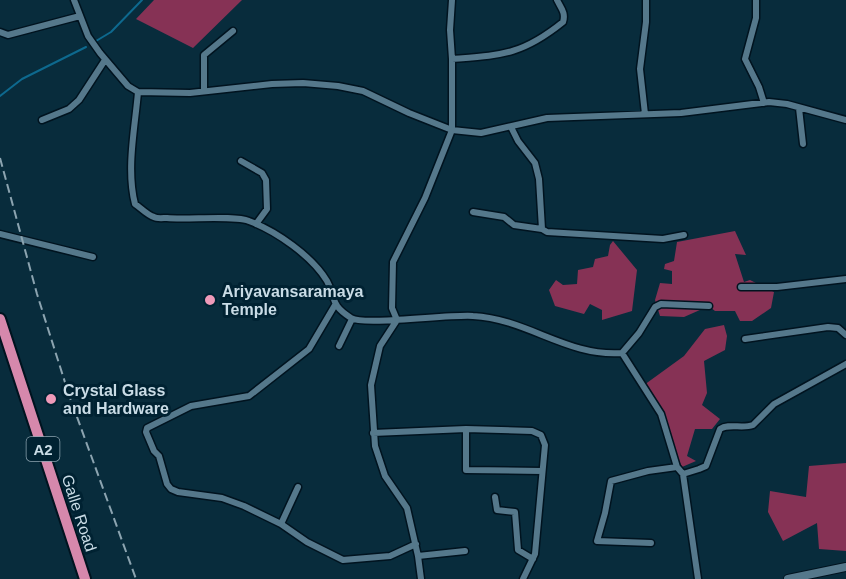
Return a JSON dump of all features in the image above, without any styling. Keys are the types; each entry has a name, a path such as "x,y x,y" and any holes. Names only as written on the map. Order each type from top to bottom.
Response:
{"highway":[{"name":"Galle Road","path":"0,319 4,341 85,579"}],"street":[{"path":"74,0 88,36 128,86 138,92 190,93 303,83 338,86 363,91 452,130 482,133 548,118 681,113 764,103 800,108 846,120"},
{"path":"397,320 392,308 393,262 425,198 452,130 450,30 452,0"},
{"path":"452,59 507,54 536,42 563,22 564,11 557,0"},
{"path":"645,114 640,69 646,22 646,0"},
{"path":"756,0 756,18 745,59 764,103"},
{"path":"0,32 8,35 80,16"},
{"path":"204,91 204,55 234,31"},
{"path":"42,120 69,109 79,100 105,60"},
{"path":"138,92 131,172 135,204 154,217 187,220 246,220 273,231 314,264 328,282 335,305 352,319 397,320 474,316 511,322 578,350 603,354 622,353 639,333 655,307 661,304 709,306"},
{"path":"800,108 803,144"},
{"path":"511,127 518,141 535,163 539,179 542,229"},
{"path":"241,161 262,173 266,180 267,208 256,224"},
{"path":"473,212 504,218 514,225 542,229 547,232 663,239 684,235"},
{"path":"0,234 93,256"},
{"path":"741,287 777,287 846,279"},
{"path":"335,305 309,349 249,396 191,406 147,428 146,432 154,451 159,456 171,489 178,492 222,498 262,514 307,542 343,560 390,556 416,544"},
{"path":"339,346 352,319"},
{"path":"397,320 380,346 371,385 375,446 385,476 407,507 421,579"},
{"path":"745,339 828,327 838,328 846,335"},
{"path":"622,353 661,414 676,466 682,474 698,579"},
{"path":"682,474 699,470 706,465 720,429 725,426 753,425 774,404 846,364"},
{"path":"374,433 466,429 532,431 542,435 545,445 533,559 523,579"},
{"path":"466,429 466,470 543,471"},
{"path":"651,543 597,541 611,481 676,466"},
{"path":"280,524 298,487"},
{"path":"495,497 497,510 514,512 518,550 533,559"},
{"path":"418,556 465,551"},
{"path":"789,579 846,567"}],"shaded area":[{"path":"154,0 242,0 193,48 136,19"},
{"path":"735,231 746,255 735,254 744,282 750,280 774,292 771,308 752,321 740,321 735,311 715,311 709,306 684,317 660,316 655,300 660,283 672,284 672,271 664,269 665,264 674,261 677,242"},
{"path":"613,241 637,270 632,311 602,320 602,310 590,304 584,314 555,306 549,290 556,280 563,285 577,284 578,270 593,267 595,259 608,256"},
{"path":"724,325 727,336 725,350 704,361 707,393 702,405 720,419 712,429 695,429 687,456 696,461 682,467 644,385 684,356 705,329"},
{"path":"846,463 846,551 819,549 817,523 783,541 768,512 770,491 806,497 809,466"}],"waterway":[{"path":"96,41 111,32 142,0"},
{"path":"0,96 22,79 86,47"}],"railway":[{"path":"0,158 37,294 69,395 136,579"}],"place":[{"name":"Ariyavansaramaya Temple","path":"210,300"},
{"name":"Crystal Glass and Hardware","path":"51,399"}]}
